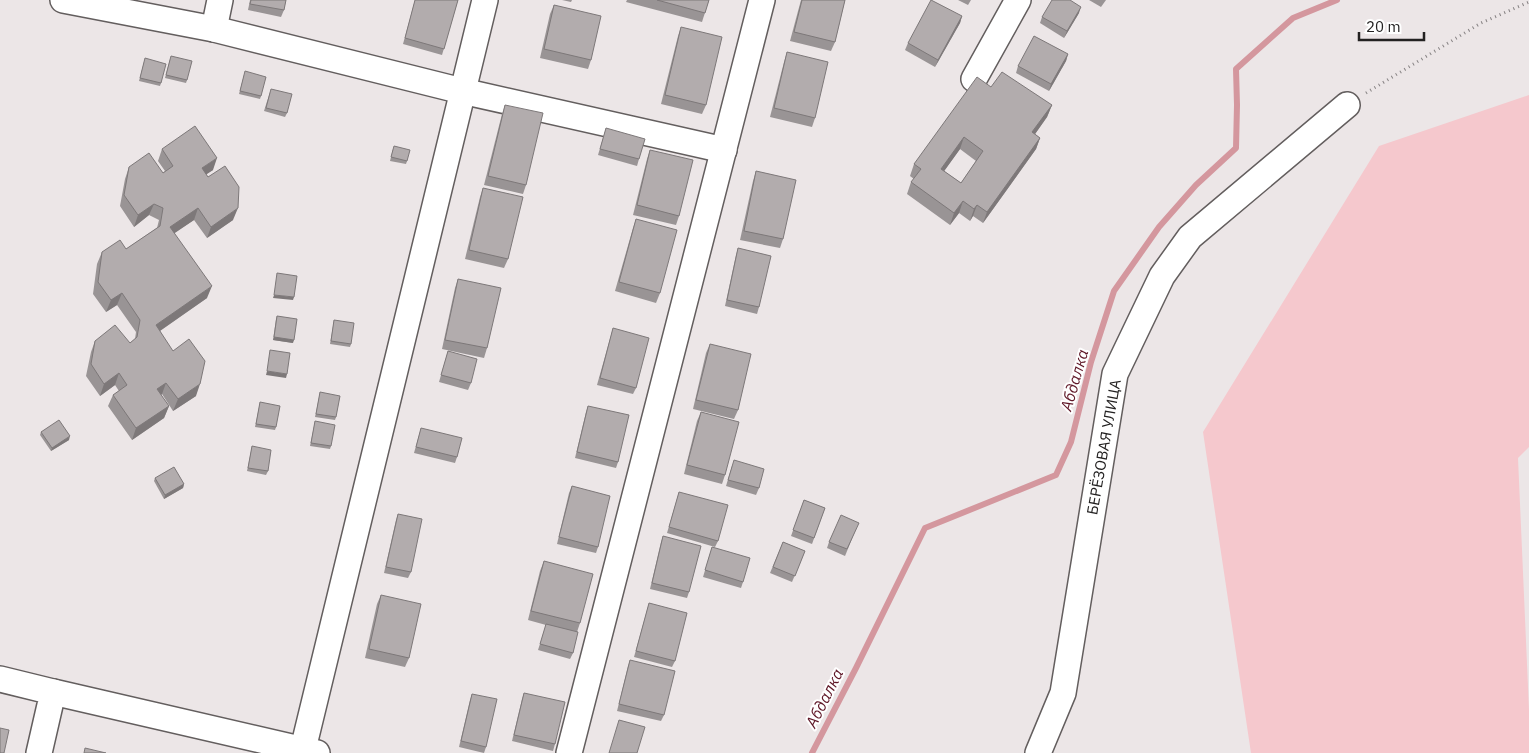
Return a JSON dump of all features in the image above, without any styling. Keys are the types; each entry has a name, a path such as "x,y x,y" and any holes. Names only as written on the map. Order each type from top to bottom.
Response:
{"street":[{"path":"63,0 214,29 462,91 724,150"},
{"path":"214,29 220,0"},
{"path":"0,680 53,692 255,746 310,751 462,91 485,0"},
{"path":"570,753 762,0"},
{"path":"974,79 1018,0"},
{"name":"БЕРЁЗОВАЯ УЛИЦА","path":"1038,753 1063,693 1115,374 1162,276 1190,237 1347,105"},
{"path":"39,753 53,692"}],"path":[{"path":"1347,105 1481,23 1529,2"}],"shaded area":[{"path":"1529,95 1529,447 1518,458 1529,710 1529,753 1251,753 1203,432 1379,146"}],"building":[{"path":"251,0 286,0 284,10 250,4"},
{"path":"415,0 458,0 444,49 405,38"},
{"path":"657,0 709,0 705,13"},
{"path":"802,0 845,0 835,42 794,32"},
{"path":"931,0 962,16 938,60 908,43"},
{"path":"1052,0 1070,0 1081,7 1067,31 1042,17"},
{"path":"554,5 601,16 591,60 544,49"},
{"path":"681,27 722,37 706,105 665,95"},
{"path":"1034,36 1068,54 1051,84 1018,66"},
{"path":"787,52 828,62 815,118 774,108"},
{"path":"171,56 192,61 187,80 166,75"},
{"path":"145,58 166,64 161,83 140,78"},
{"path":"245,71 266,77 261,96 240,91"},
{"path":"1002,72 1052,105 1032,132 1040,138 987,212 977,205 974,209 963,201 954,213 911,182 921,169 914,164 977,77 991,87","holes":["964,137 983,151 961,183 941,169"]},
{"path":"271,89 292,94 287,113 266,108"},
{"path":"505,105 543,113 526,185 488,176"},
{"path":"195,126 217,158 202,168 208,177 225,166 239,187 238,208 211,227 198,208 170,227 212,286 156,325 173,351 189,339 205,361 200,384 178,399 166,383 157,389 169,406 136,428 113,395 127,385 119,373 104,384 91,364 95,341 115,325 130,343 137,337 140,320 122,293 111,300 98,282 102,252 120,240 126,249 160,226 163,208 154,204 138,215 124,195 129,167 149,153 163,173 173,166 162,149"},
{"path":"606,128 645,139 639,159 600,149"},
{"path":"394,146 410,150 407,161 391,157"},
{"path":"650,150 693,160 679,216 637,205"},
{"path":"756,171 796,180 783,239 744,231"},
{"path":"483,188 523,197 508,259 469,250"},
{"path":"636,219 677,230 660,293 619,282"},
{"path":"738,248 771,256 759,307 727,300"},
{"path":"277,273 297,276 294,297 274,295"},
{"path":"458,279 501,288 487,348 445,340"},
{"path":"277,316 297,319 294,340 274,337"},
{"path":"334,320 354,323 351,344 331,341"},
{"path":"613,328 649,338 636,388 600,378"},
{"path":"710,344 751,354 738,410 696,400"},
{"path":"270,350 290,353 287,374 267,371"},
{"path":"448,351 477,359 471,383 441,375"},
{"path":"320,392 340,396 336,417 316,414"},
{"path":"260,402 280,406 276,427 256,424"},
{"path":"588,406 629,415 618,462 577,452"},
{"path":"701,412 739,422 725,475 687,465"},
{"path":"59,420 70,436 52,448 41,432"},
{"path":"315,421 335,425 331,446 311,443"},
{"path":"421,428 462,438 457,457 416,447"},
{"path":"252,446 271,450 268,471 248,468"},
{"path":"734,460 764,469 759,488 728,480"},
{"path":"174,467 184,484 165,495 155,478"},
{"path":"572,486 610,496 598,547 559,537"},
{"path":"679,492 728,505 718,541 669,527"},
{"path":"804,500 825,508 814,538 793,530"},
{"path":"398,514 422,519 411,572 386,567"},
{"path":"841,515 859,523 847,549 829,542"},
{"path":"663,536 701,546 689,592 652,583"},
{"path":"783,542 805,551 795,576 773,567"},
{"path":"712,547 750,558 743,582 705,570"},
{"path":"544,561 593,574 580,623 531,611"},
{"path":"381,595 421,604 409,658 369,649"},
{"path":"649,603 687,613 675,661 636,651"},
{"path":"546,624 578,632 573,653 540,644"},
{"path":"630,660 675,671 664,715 619,704"},
{"path":"524,693 565,702 555,744 514,735"},
{"path":"472,694 497,699 486,747 461,741"},
{"path":"619,720 645,727 637,753 609,753"},
{"path":"0,728 9,730 4,753 0,753"},
{"path":"85,748 106,753 84,753"}],"waterway":[{"name":"Абдалка","path":"812,753 925,528 1056,475 1071,442 1091,362 1114,291 1159,227 1196,185 1236,148 1236,69 1293,18 1337,0"}]}
